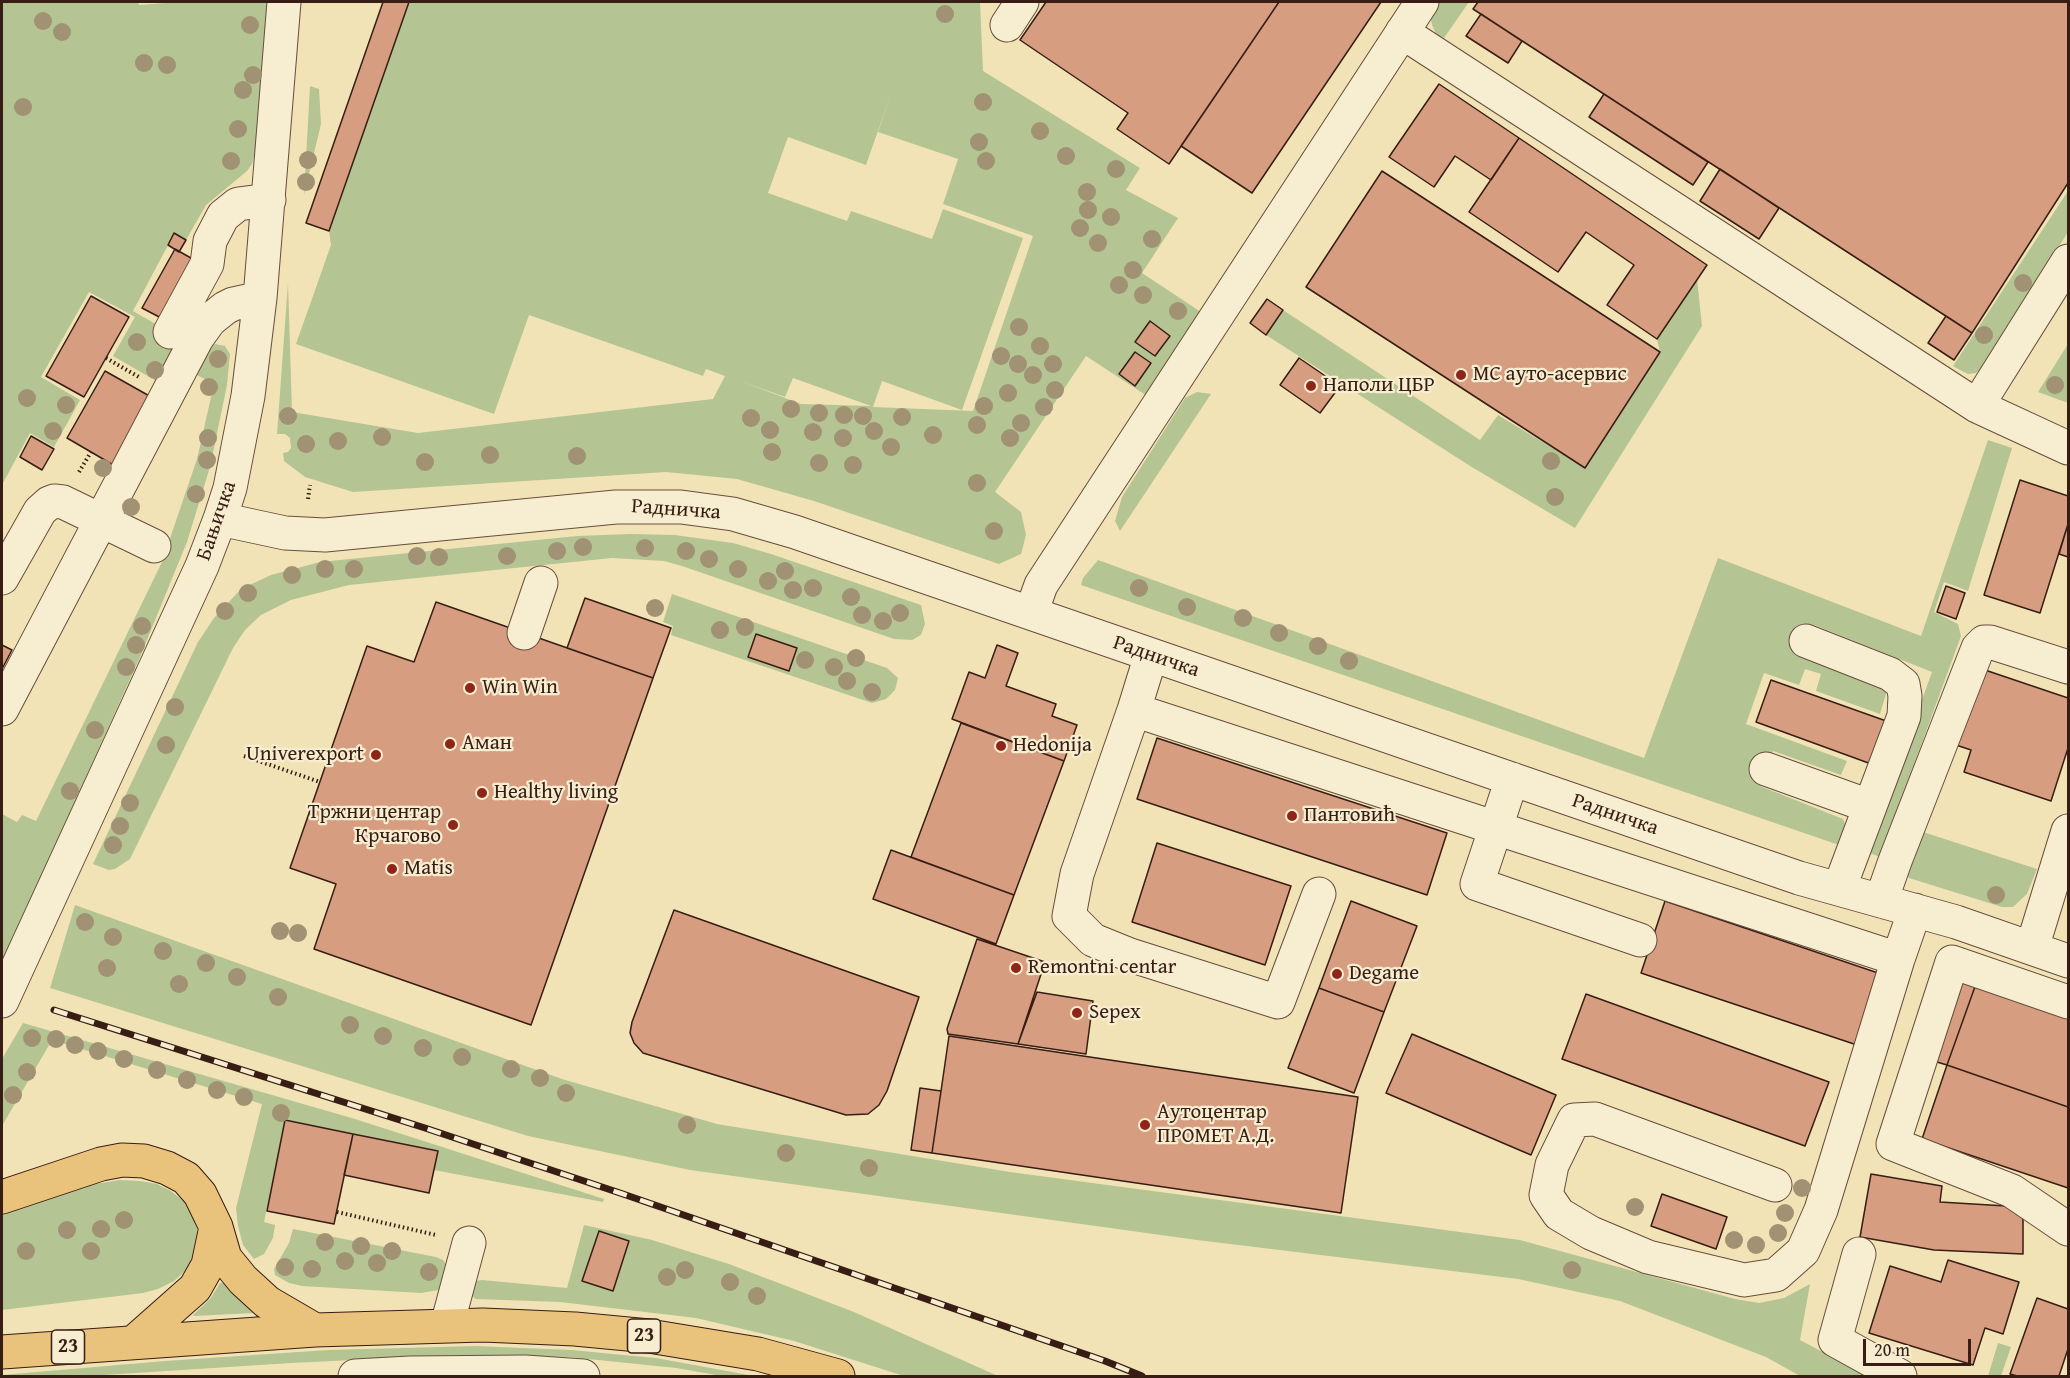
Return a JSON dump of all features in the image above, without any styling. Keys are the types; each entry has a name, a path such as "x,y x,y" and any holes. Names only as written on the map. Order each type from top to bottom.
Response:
{"main road":[{"path":"2,1197 101,1164 122,1160 144,1161 167,1168 186,1178 200,1194 216,1227 225,1258 243,1280 267,1302 315,1330"},
{"path":"134,1342 195,1288 208,1265 216,1227"},
{"name":"23","path":"2,1353 315,1330 447,1325 575,1329 650,1336 758,1354 838,1377"}],"street":[{"name":"Бањичка","path":"2,1001 197,577 230,488 248,396 260,298 277,261 269,200 284,2"},
{"path":"1031,614 1041,585 1422,2"},
{"path":"1402,32 1977,406 2068,448"},
{"path":"170,333 207,264 210,241 223,216 238,204 269,200"},
{"path":"1977,406 2068,261"},
{"path":"2,709 203,329 225,308 260,298"},
{"path":"2,578 40,511 49,503 59,500 154,546"},
{"name":"Радничка","path":"220,519 285,533 325,535 616,507 681,507 733,514 795,532 1799,878 1915,910 2068,961"},
{"path":"524,633 541,583"},
{"path":"1806,641 1890,674 1903,684 1905,696 1904,716 1839,889"},
{"path":"1881,901 1894,861 1978,648 1984,642 1990,642 2068,667"},
{"path":"1151,655 1077,874 1069,916 1093,940 1130,955 1278,1002 1319,894"},
{"path":"1134,710 1898,959"},
{"path":"1766,769 1869,806"},
{"path":"1512,779 1477,884 1640,939"},
{"path":"2032,948 2068,831"},
{"path":"1775,1185 1595,1119 1574,1120 1552,1166 1546,1195 1559,1214 1591,1233 1648,1257 1744,1280 1776,1275 1803,1251 1821,1210 1915,910"},
{"path":"2068,1002 1952,962 1893,1144 2012,1191 2068,1229"},
{"path":"447,1325 469,1243"},
{"path":"1859,1254 1835,1340 1900,1377"},
{"path":"365,1376 525,1372 583,1377"}],"path":[{"path":"106,358 135,374"},
{"path":"244,756 320,782"},
{"path":"337,1212 469,1243"}],"green space":[{"path":"2,2 138,2 139,5 179,2 267,2 255,152 252,164 247,171 206,205 186,240 174,234 133,311 180,338 158,382 113,356 135,317 89,292 41,377 80,400 54,447 30,433 2,485"},
{"path":"409,2 980,2 983,71 1140,168 1126,190 1178,218 1142,273 1204,314 1147,396 1086,356 995,492 1021,512 1026,535 1021,554 999,564 814,501 737,479 666,472 353,492 305,477 284,461 283,453 288,452 291,448 290,438 285,434 277,434 288,283 292,412 418,433 713,399 725,376 706,369 703,376 529,315 494,414 296,344 331,245 329,231","holes":["892,91 878,132 958,159 943,204 1033,236 973,411 873,407 882,381 962,410 1023,238 943,209 932,239 851,211 847,221 768,193 788,137 866,165","793,378 871,406 801,404 740,381 785,397"]},
{"path":"1435,2 1469,2 1444,38 1436,34 1432,25 1430,14"},
{"path":"310,86 319,89 321,124 304,195"},
{"path":"2068,191 2068,232 1984,367 1976,373 1968,374 1953,366"},
{"path":"1697,279 1702,326 1575,528 1470,466 1266,335 1283,310 1480,440 1498,415 1584,467 1660,352 1657,339"},
{"path":"215,344 225,346 230,354 227,385 210,467 187,542 140,657 2,963 2,814 17,822 22,815 36,821 162,562 197,459 214,384 195,374 207,350"},
{"path":"2068,344 2068,403 2038,392"},
{"path":"1197,392 1211,394 1120,531 1115,521 1122,497 1185,398"},
{"path":"1988,440 2012,448 1968,591 1944,582 1934,612 1958,624 1961,636 1880,857 1867,852 1932,672 1814,625 1806,641 1888,687 1880,714 1816,691 1821,674 1805,669 1799,685 1764,673 1746,724 1847,761 1841,775 1773,751 1760,786 1843,819 1847,829 1839,845 1081,585 1083,578 1098,560 1644,758 1718,558 1921,636"},
{"path":"675,535 733,543 771,554 921,605 925,624 921,635 912,640 894,639 682,566 664,561 612,558 349,585 291,600 261,615 245,630 233,648 130,859 115,869 109,870 93,864 198,642 214,618 241,589 271,575 320,562 577,536"},
{"path":"672,594 887,668 898,678 895,690 886,699 872,703 671,635 673,626 663,622"},
{"path":"1917,830 2037,869 2027,894 2013,907 2002,907 1909,878 1904,872"},
{"path":"75,905 562,1079 717,1124 1010,1172 1520,1240 1735,1299 1759,1303 1784,1298 1810,1284 1800,1340 1868,1376 1800,1376 1766,1357 1620,1301 1518,1279 1197,1240 690,1170 528,1136 50,988"},
{"path":"23,1023 355,1119 604,1199 603,1202 434,1170 437,1151 285,1120 264,1222 275,1225 273,1238 264,1254 254,1259 243,1245 236,1208 262,1104 52,1040 2,1126 2,1059"},
{"path":"120,1180 157,1184 185,1202 197,1229 197,1242 193,1257 185,1271 174,1281 143,1293 2,1310 2,1214 95,1184"},
{"path":"584,1225 652,1240 729,1264 854,1312 998,1376 904,1376 794,1341 696,1318 560,1302 476,1299 469,1294 475,1281 482,1280 567,1288"},
{"path":"293,1229 436,1257 443,1260 447,1266 445,1286 439,1290 421,1293 302,1286 289,1283 275,1275 274,1269 289,1243"},
{"path":"220,1283 223,1283 245,1305 255,1310 255,1313 194,1316 210,1299"},
{"path":"1998,1343 2011,1347 2001,1376 1988,1376"},
{"path":"475,1346 572,1350 656,1358 754,1376 722,1376 676,1368 569,1357 457,1355 89,1376 2,1376 165,1361 328,1350"}],"building":[{"path":"383,2 409,2 329,231 306,223"},
{"path":"1046,2 1279,2 1169,164 1117,129 1128,113 1020,40"},
{"path":"1279,2 1381,2 1252,193 1181,146"},
{"path":"1478,2 2068,2 2068,183 1972,333 1473,9"},
{"path":"1481,14 1522,41 1508,63 1466,36"},
{"path":"1439,84 1519,138 1491,180 1455,156 1434,187 1389,157"},
{"path":"1604,94 1708,162 1693,185 1589,117"},
{"path":"1519,138 1707,265 1657,339 1607,305 1634,265 1586,232 1558,272 1469,212"},
{"path":"1720,169 1779,208 1759,239 1700,201"},
{"path":"1382,171 1660,352 1585,468 1306,287"},
{"path":"174,233 186,240 179,252 168,245"},
{"path":"175,249 198,262 165,320 142,308"},
{"path":"91,296 129,317 84,397 46,376"},
{"path":"1267,299 1283,310 1266,335 1250,323"},
{"path":"1946,316 1972,333 1954,360 1928,343"},
{"path":"1150,321 1170,336 1155,356 1135,342"},
{"path":"1135,352 1151,363 1135,386 1119,374"},
{"path":"1299,358 1340,386 1320,413 1280,385"},
{"path":"105,371 153,398 115,466 67,438"},
{"path":"31,436 54,449 42,470 20,457"},
{"path":"2020,480 2068,496 2068,524 2040,613 1984,595"},
{"path":"2068,524 2068,557 2059,554"},
{"path":"1946,586 1965,593 1956,619 1937,612"},
{"path":"585,598 671,628 653,678 567,648"},
{"name":"Тржни центар Крчагово","path":"436,602 653,678 531,1025 314,949 336,884 290,868 367,646 414,662"},
{"path":"756,634 797,648 789,671 748,657"},
{"path":"2,645 12,650 2,669"},
{"path":"997,645 1018,653 1006,686 1056,704 1052,716 1077,725 1064,761 952,719 969,672 985,678"},
{"path":"1979,668 2068,698 2068,748 2051,801 1964,772 1971,750 1953,744"},
{"path":"1771,680 1889,722 1874,765 1756,722"},
{"path":"961,723 1064,761 1014,895 911,857"},
{"name":"Пантовић","path":"1157,738 1447,833 1427,895 1137,799"},
{"path":"1157,843 1291,886 1265,965 1132,922"},
{"path":"891,850 1014,895 996,944 873,899"},
{"path":"1351,901 1417,926 1384,1012 1319,988"},
{"path":"1665,901 1884,975 1860,1046 1641,973"},
{"path":"674,910 919,997 887,1091 879,1105 868,1114 846,1115 643,1053 634,1043 630,1033 632,1022"},
{"path":"977,939 1045,962 1018,1044 948,1034 947,1029"},
{"path":"1959,975 1977,981 1947,1065 1930,1060"},
{"path":"1977,981 2068,1012 2068,1107 1947,1065"},
{"path":"1319,988 1384,1012 1354,1093 1288,1068"},
{"path":"1037,992 1093,1001 1086,1054 1018,1044"},
{"path":"1586,994 1829,1082 1805,1146 1562,1059"},
{"path":"1412,1034 1556,1095 1531,1155 1386,1093"},
{"name":"Аутоцентар ПРОМЕТ А.Д.","path":"949,1036 1358,1097 1341,1213 932,1153"},
{"path":"1947,1065 2068,1107 2068,1188 1922,1139"},
{"path":"920,1088 941,1091 932,1153 911,1150"},
{"path":"285,1120 353,1134 334,1224 267,1211"},
{"path":"353,1134 438,1151 429,1193 344,1175"},
{"path":"1871,1174 1942,1186 1940,1202 2023,1207 2023,1254 1934,1250 1860,1237"},
{"path":"1662,1194 1727,1217 1716,1249 1651,1226"},
{"path":"599,1231 629,1241 613,1291 582,1281"},
{"path":"1948,1260 2019,1282 2003,1334 1985,1328 1973,1365 1869,1333 1890,1266 1941,1282"},
{"path":"2037,1298 2068,1309 2068,1349 2059,1376 2010,1374"}],"railway":[{"path":"54,1010 425,1128 623,1194 1105,1361 1142,1376"}],"place":[{"name":"МС ауто-асервис","path":"1461,375"},
{"name":"Наполи ЦБР","path":"1311,386"},
{"name":"Win Win","path":"470,688"},
{"name":"Аман","path":"450,744"},
{"name":"Hedonija","path":"1001,746"},
{"name":"Univerexport","path":"376,755"},
{"name":"Healthy living","path":"482,793"},
{"name":"Пантовић","path":"1292,816"},
{"name":"Тржни центар Крчагово","path":"453,825"},
{"name":"Matis","path":"392,869"},
{"name":"Remontni centar","path":"1016,968"},
{"name":"Degame","path":"1337,974"},
{"name":"Sepex","path":"1077,1013"},
{"name":"Аутоцентар ПРОМЕТ А.Д.","path":"1145,1125"}]}
